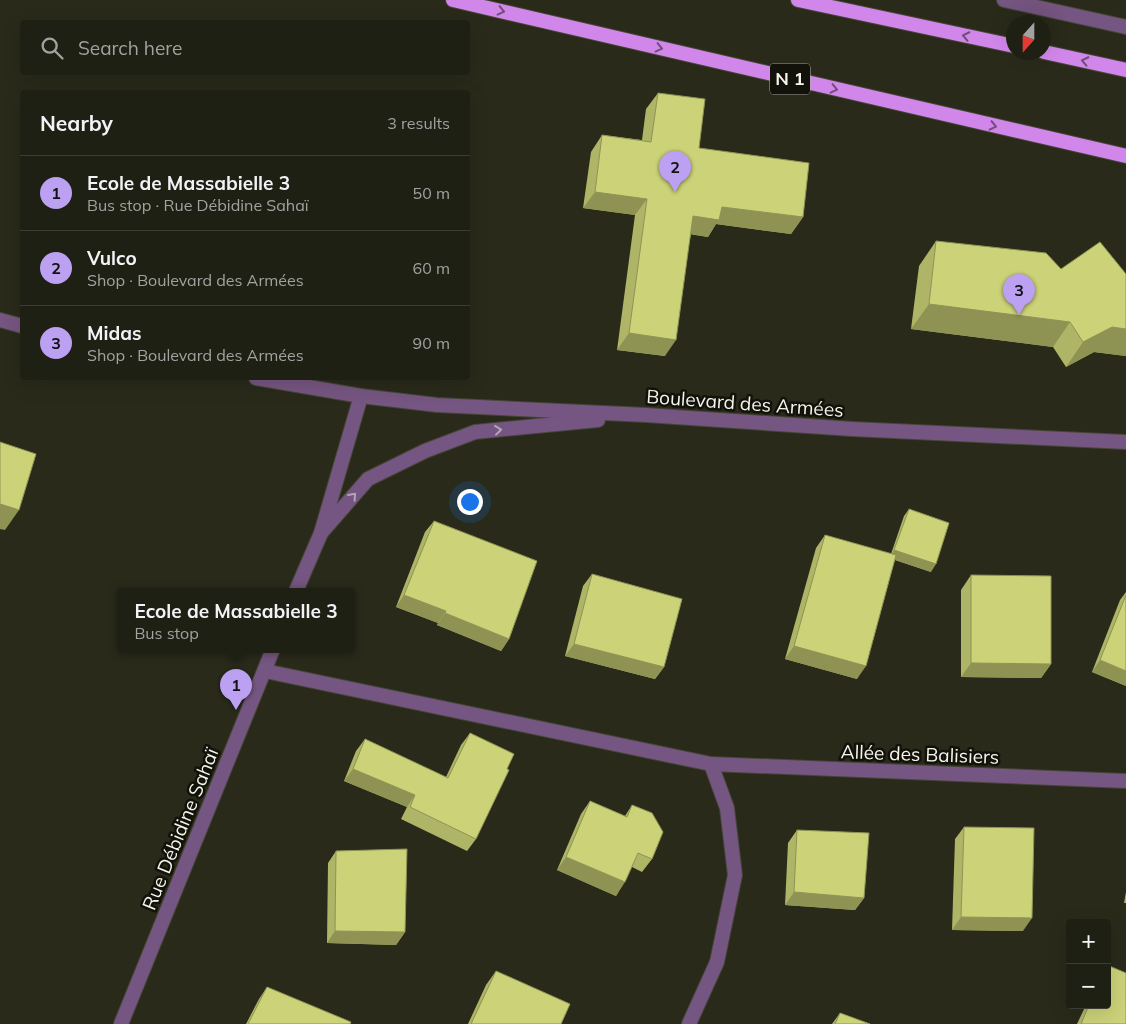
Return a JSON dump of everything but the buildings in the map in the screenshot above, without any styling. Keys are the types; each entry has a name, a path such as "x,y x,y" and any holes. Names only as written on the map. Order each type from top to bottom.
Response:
{"highway":[{"name":"N 1","path":"453,0 1126,156"},
{"path":"798,0 1006,44"},
{"path":"1051,54 1126,70"}],"street":[{"path":"1004,0 1126,27"},
{"path":"0,320 20,325"},
{"name":"Boulevard des Armées","path":"268,380 362,396 437,405 646,415 852,429 1126,442"},
{"path":"297,588 320,532 362,396"},
{"path":"320,532 368,480 425,451 475,432 646,415"},
{"name":"Rue Débidine Sahaï","path":"121,1024 272,653"},
{"name":"Allée des Balisiers","path":"265,671 712,764 1126,781"},
{"path":"689,1024 717,962 735,875 727,808 712,764"}],"place":[{"name":"Vulco","path":"675,192"},
{"name":"Midas","path":"1019,315"},
{"name":"Ecole de Massabielle 3","path":"236,710"}]}
